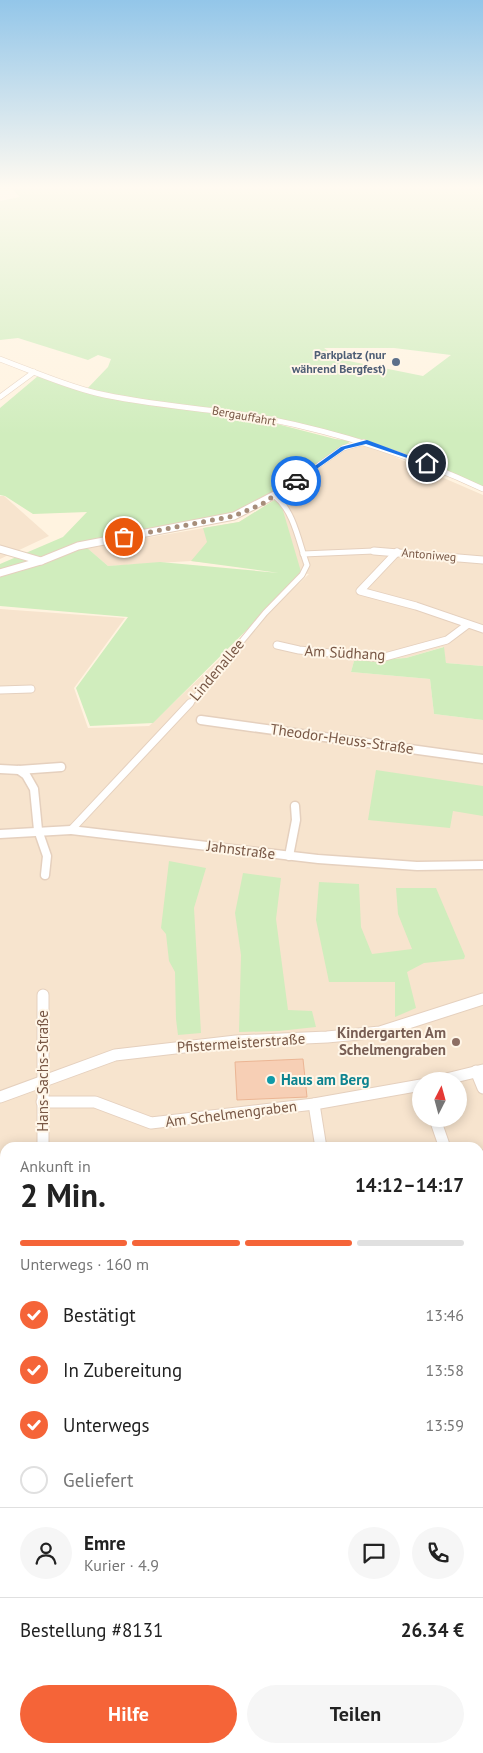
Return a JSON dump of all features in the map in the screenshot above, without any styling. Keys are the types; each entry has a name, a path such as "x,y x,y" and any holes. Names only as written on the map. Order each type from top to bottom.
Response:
{"street":[{"name":"Bergauffahrt","path":"0,359 110,396 235,413 367,442 427,463 483,489"},
{"path":"0,397 34,372"},
{"path":"0,573 41,561 78,546 234,516 276,496 343,448 367,442"},
{"name":"Lindenallee","path":"71,830 160,737 206,685 264,613 302,575 307,565 286,509 279,497 276,496"},
{"path":"0,549 41,561"},
{"path":"303,554 374,551"},
{"name":"Antoniweg","path":"374,551 483,560"},
{"path":"397,552 360,591 416,606 483,629"},
{"name":"Am Südhang","path":"277,644 299,650 381,658 447,640 467,625"},
{"path":"0,690 31,689"},
{"name":"Theodor-Heuss-Straße","path":"201,720 483,759"},
{"path":"0,769 19,770 61,766"},
{"path":"19,770 28,775 37,795 38,831 50,862 45,875"},
{"path":"288,856 296,820 295,806"},
{"name":"Jahnstraße","path":"0,834 71,830 288,856 392,865 483,865"},
{"name":"Hans-Sachs-Straße","path":"43,995 43,1142"},
{"name":"Pfistermeisterstraße","path":"0,1097 42,1080 115,1055 236,1041 327,1037 380,1032 483,999"},
{"path":"480,1070 483,1088"},
{"name":"Am Schelmengraben","path":"42,1102 95,1102 151,1123 314,1104 412,1087"},
{"path":"314,1104 320,1142"},
{"path":"438,1128 443,1142"}],"shaded area":[{"path":"365,444 483,495 483,666 446,663 443,647 406,658 354,661 351,672 430,679 434,714 483,720 483,1142 0,1142 0,609 125,618 74,688 88,728 149,726 309,574 191,561 108,566 87,548 239,522 284,495 346,449"},
{"path":"0,496 4,496 49,536 0,559"}],"green space":[{"path":"0,271 483,271 483,487 432,464 366,440 254,418 335,439 351,441 238,516 86,547 108,566 160,562 279,573 191,561 207,542 203,528 239,522 279,497 302,575 153,723 90,726 76,688 128,617 0,606 0,564 63,537 87,512 33,514 5,496 0,495 0,408 38,376 84,392 108,367 111,359 98,355 88,360 18,338 0,340","holes":["324,348 394,348 451,355 423,376 339,359"]},
{"path":"444,647 446,663 483,666 483,720 434,714 430,679 351,672 354,661 406,658"},
{"path":"376,770 483,786 483,816 453,811 450,828 368,820"},
{"path":"169,861 206,868 194,908 201,1033 178,1035 175,972 169,961 166,934 161,928"},
{"path":"243,873 281,878 276,919 288,1010 312,1011 316,1027 279,1031 239,1032 241,955 235,913"},
{"path":"319,882 359,884 361,927 372,954 412,949 398,914 396,888 436,888 465,956 464,959 424,963 407,972 416,1008 395,1017 395,982 329,982 316,920"}],"building":[{"name":"Haus am Berg","path":"303,1059 307,1097 237,1100 235,1062"}],"way so far":[{"path":"124,537 234,516 262,504 296,481"}],"place":[{"name":"Parkplatz (nur während Bergfest)","path":"396,362"},
{"name":"Kindergarten Am Schelmengraben","path":"456,1042"},
{"name":"Haus am Berg","path":"271,1080"}],"route":[{"path":"296,481 343,448 367,442 427,463"}]}
